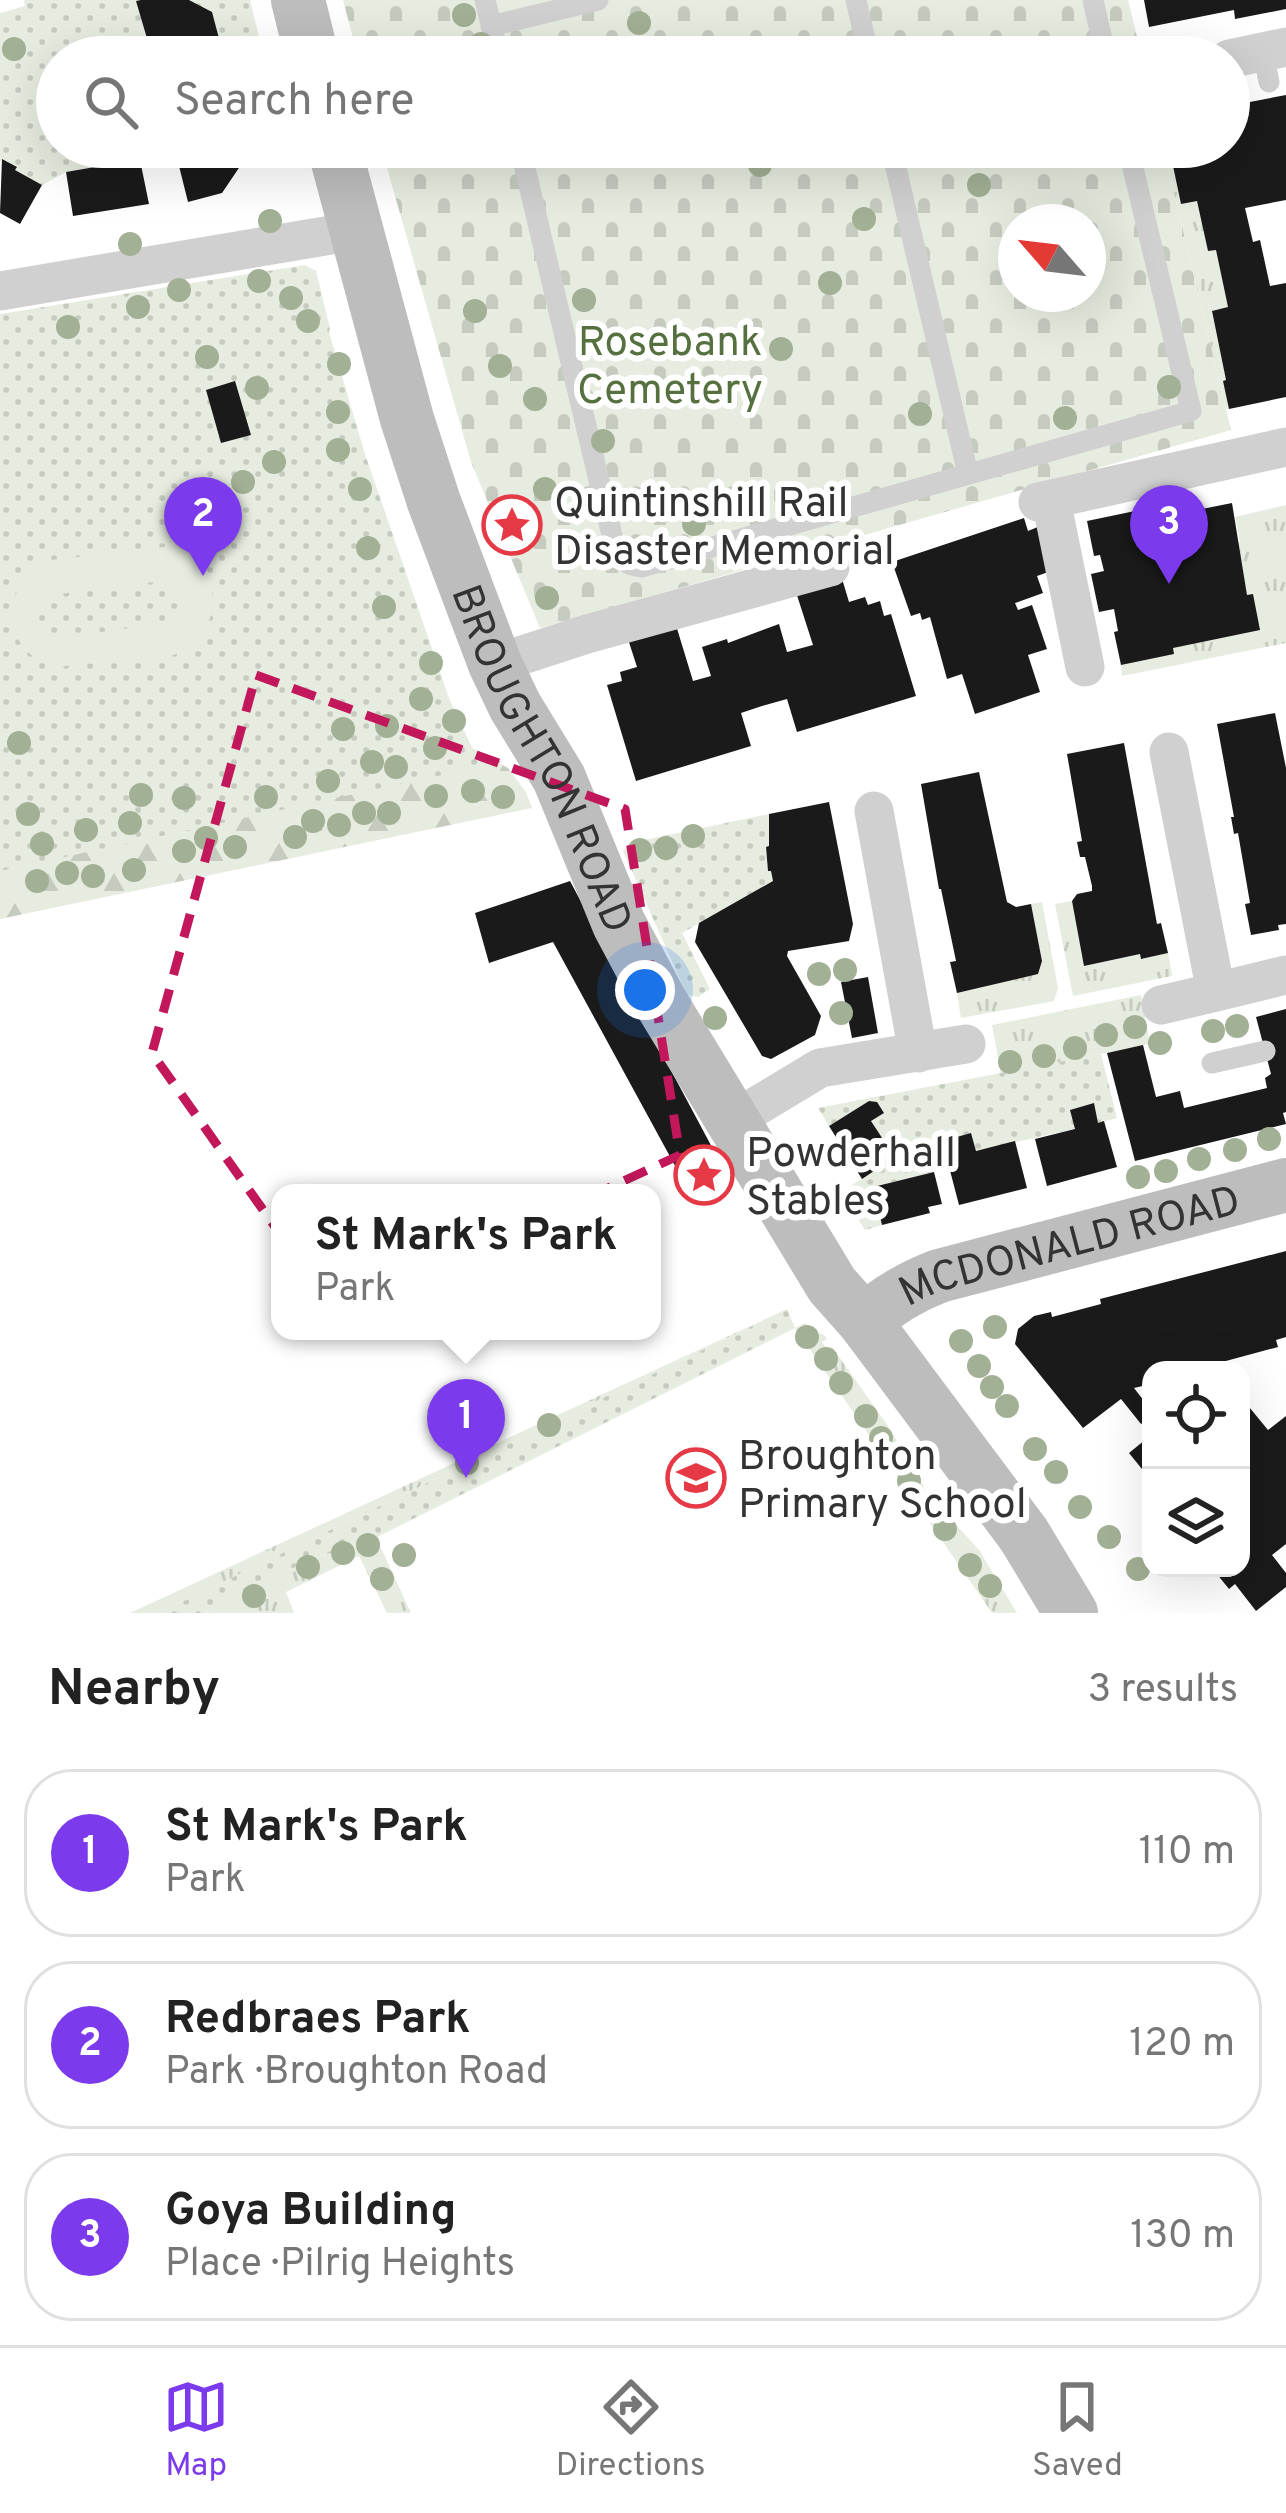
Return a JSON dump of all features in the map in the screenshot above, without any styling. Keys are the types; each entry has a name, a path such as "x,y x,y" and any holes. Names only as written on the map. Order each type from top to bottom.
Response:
{"main road":[{"path":"298,0 307,36"},
{"name":"BROUGHTON ROAD","path":"339,168 434,502 495,664 565,791 620,924 660,1001 832,1285 1024,1534 1071,1613"},
{"name":"MCDONALD ROAD","path":"864,1321 910,1287 939,1276 1286,1184"}],"street":[{"path":"0,291 355,231"},
{"path":"1081,651 1044,501 1276,458"},
{"path":"495,664 830,567"},
{"path":"1169,752 1216,992"},
{"path":"874,811 918,1053"},
{"path":"1161,1005 1286,975"},
{"path":"732,1121 820,1068 966,1044"}],"lane":[{"path":"485,0 494,36"},
{"path":"491,26 598,0"},
{"path":"856,0 864,36"},
{"path":"1093,0 1101,36"},
{"path":"525,168 615,548 620,560 642,567 1190,411 1133,168"},
{"path":"896,168 968,474"},
{"path":"1212,1063 1265,1051"}],"highlighted area":[{"path":"256,675 625,809 680,1155 336,1313 152,1053"}],"green space":[{"path":"24,0 141,0 137,2 146,36 36,36 36,168 89,168 66,172 42,185 0,162 0,13 25,6"},
{"path":"189,0 250,0 259,36 218,36 212,13"},
{"path":"343,0 1128,0 1137,36 352,36"},
{"name":"Rosebank Cemetery","path":"387,168 1168,168 1231,430 540,628 471,462"},
{"path":"1168,168 1173,168 1181,204 1197,201 1208,251 1216,250 1228,307 1212,312 1226,380 1226,409"},
{"path":"305,265 316,271 364,451 450,701 472,748 502,762 0,871 0,314"},
{"path":"1286,505 1286,643 1122,676 1121,665 1173,654 1173,648 1247,595 1235,517"},
{"path":"164,547 199,567 209,581 212,613 205,629 174,655 55,667 24,647 12,618 19,587 43,561","holes":["153,582 182,594 184,607 172,622 66,637 45,633 34,621 39,605 52,595"]},
{"path":"450,701 472,748 508,768 532,808 0,919 0,703"},
{"path":"769,814 766,848 773,881 682,933 710,989 698,997 687,995 623,851 630,843"},
{"path":"1072,901 1085,966 1168,953 1172,976 1073,996 1055,904"},
{"path":"1042,902 1058,988 1054,1001 961,1018 957,993 985,987 1042,961 1031,904"},
{"path":"1141,995 1150,1044 1001,1074 992,1025"},
{"path":"1101,1054 1117,1118 1098,1123 1094,1104 1075,1129 976,1151 971,1134 950,1158 932,1163 934,1172 873,1187 882,1225 865,1230 841,1192 880,1167 874,1156 887,1147 871,1121 883,1113 869,1101 829,1126 818,1108"},
{"path":"787,1309 159,1613 130,1613"},
{"path":"787,1309 795,1328 359,1546 315,1557 206,1613 159,1613"},
{"path":"805,1323 827,1339 822,1342 827,1349 832,1347 888,1426 927,1493 979,1550 1017,1613 992,1613 795,1328"},
{"path":"376,1537 411,1613 387,1613 359,1556 286,1592 294,1613 206,1613 315,1557"}],"building":[{"path":"189,0 212,12 218,36 146,36 136,1"},
{"path":"1144,0 1286,0 1286,9 1235,19 1234,10 1149,27"},
{"path":"1286,95 1286,200 1245,208 1253,242 1260,240 1270,286 1286,283 1286,397 1229,409 1212,311 1228,307 1216,250 1208,251 1197,201 1181,204 1173,168 1250,168 1250,102"},
{"path":"2,159 42,185 20,224 0,213"},
{"path":"142,168 149,204 73,216 66,172"},
{"path":"180,168 239,168 222,193 188,202"},
{"path":"235,381 251,435 221,443 206,390"},
{"path":"1232,503 1247,595 1253,594 1260,630 1173,648 1174,654 1121,665 1114,609 1099,612 1091,574 1104,571 1100,555 1094,556 1087,521 1135,511 1137,522"},
{"path":"1024,518 1028,531 1040,526 1054,570 1037,576 1043,593 1015,603 1018,610 1032,605 1047,649 1028,655 1040,692 975,714 962,674 947,679 930,617 911,616 892,562"},
{"path":"840,572 849,602 865,597 868,605 880,601 884,616 891,614 916,696 797,732 787,699 762,706 741,713 751,746 636,781 607,685 622,681 620,672 637,667 627,636 675,622 693,681 711,676 702,647 727,639 728,643 779,624 787,652 813,645 794,586"},
{"path":"1275,713 1286,768 1286,924 1278,925 1279,930 1251,935 1245,904 1250,903 1217,724"},
{"path":"1124,743 1157,924 1161,923 1168,953 1084,966 1072,901 1077,894 1092,891 1092,886 1077,842 1082,841 1067,754"},
{"path":"979,772 1007,902 1016,907 1031,904 1042,961 1038,974 957,993 950,962 956,961 921,784"},
{"path":"829,802 853,924 849,941 788,951 821,1016 815,1035 771,1059 762,1056 695,942 699,923 773,881 766,847 769,814"},
{"path":"570,881 722,1166 685,1184 553,942 489,963 475,913"},
{"path":"868,977 878,1033 852,1038 841,982"},
{"path":"1286,1009 1286,1124 1135,1161 1107,1053 1143,1045 1156,1097 1180,1091 1184,1108 1267,1088 1265,1078 1271,1074 1256,1017"},
{"path":"869,1101 877,1102 884,1113 871,1121 888,1147 874,1156 880,1167 862,1179 829,1126"},
{"path":"1094,1103 1117,1167 1047,1186 1035,1139 1075,1129 1070,1110"},
{"path":"971,1133 976,1151 1015,1141 1027,1188 959,1205 946,1140"},
{"path":"934,1172 942,1204 928,1207 930,1213 882,1225 873,1187"},
{"path":"1286,1251 1286,1337 1276,1340 1278,1347 1226,1361 1142,1361 1142,1386 1134,1388 1142,1398 1141,1424 1121,1399 1083,1428 1015,1344 1018,1329 1034,1316 1051,1312 1052,1317 1101,1304 1100,1299"},
{"path":"1250,1408 1268,1430 1286,1416 1286,1544 1272,1555 1286,1573 1286,1587 1256,1611 1235,1584 1229,1589 1219,1577 1250,1577"},
{"path":"1142,1442 1142,1469 1129,1453"}],"place":[{"name":"Quintinshill Rail Disaster Memorial","path":"512,525"},
{"name":"Redbraes Park","path":"203,576"},
{"name":"Goya Building","path":"1169,584"},
{"name":"Powderhall Stables","path":"704,1175"},
{"name":"St Mark's Park","path":"466,1478"},
{"name":"Broughton Primary School","path":"696,1478"}]}
